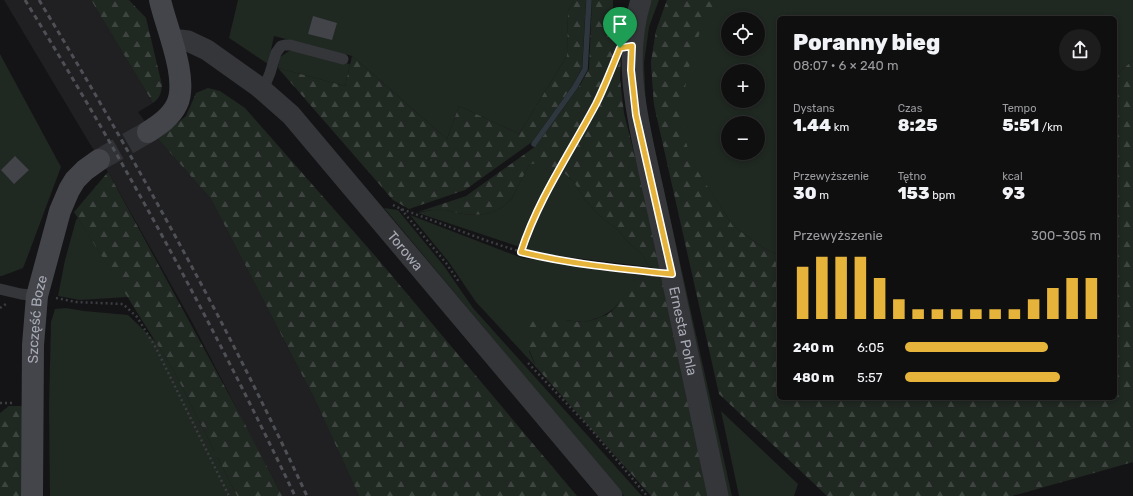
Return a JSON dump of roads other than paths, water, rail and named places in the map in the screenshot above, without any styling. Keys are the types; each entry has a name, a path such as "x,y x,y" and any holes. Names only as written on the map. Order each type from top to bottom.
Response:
{"street":[{"path":"148,132 167,118 177,104 180,91 180,77 160,0"},
{"name":"Ernesta Pohla","path":"641,0 637,12 632,46 631,70 636,115 672,274 718,496"},
{"name":"Torowa","path":"172,42 180,40 188,41 207,50 263,90 292,115 612,496"},
{"name":"Szczęść Boze","path":"32,496 33,345 45,297 60,211 75,180 85,170 99,160"}],"lane":[{"path":"263,90 276,53 281,46 285,44 343,59"},
{"path":"0,289 21,294 45,297"}],"waterway":[{"path":"534,144 575,87 585,69 589,0"}],"tunnel":[{"path":"99,160 148,132"}],"railway":[{"path":"25,0 98,121 167,244 233,369 295,496"},
{"path":"39,0 152,194 195,272 228,335 307,496"}]}
